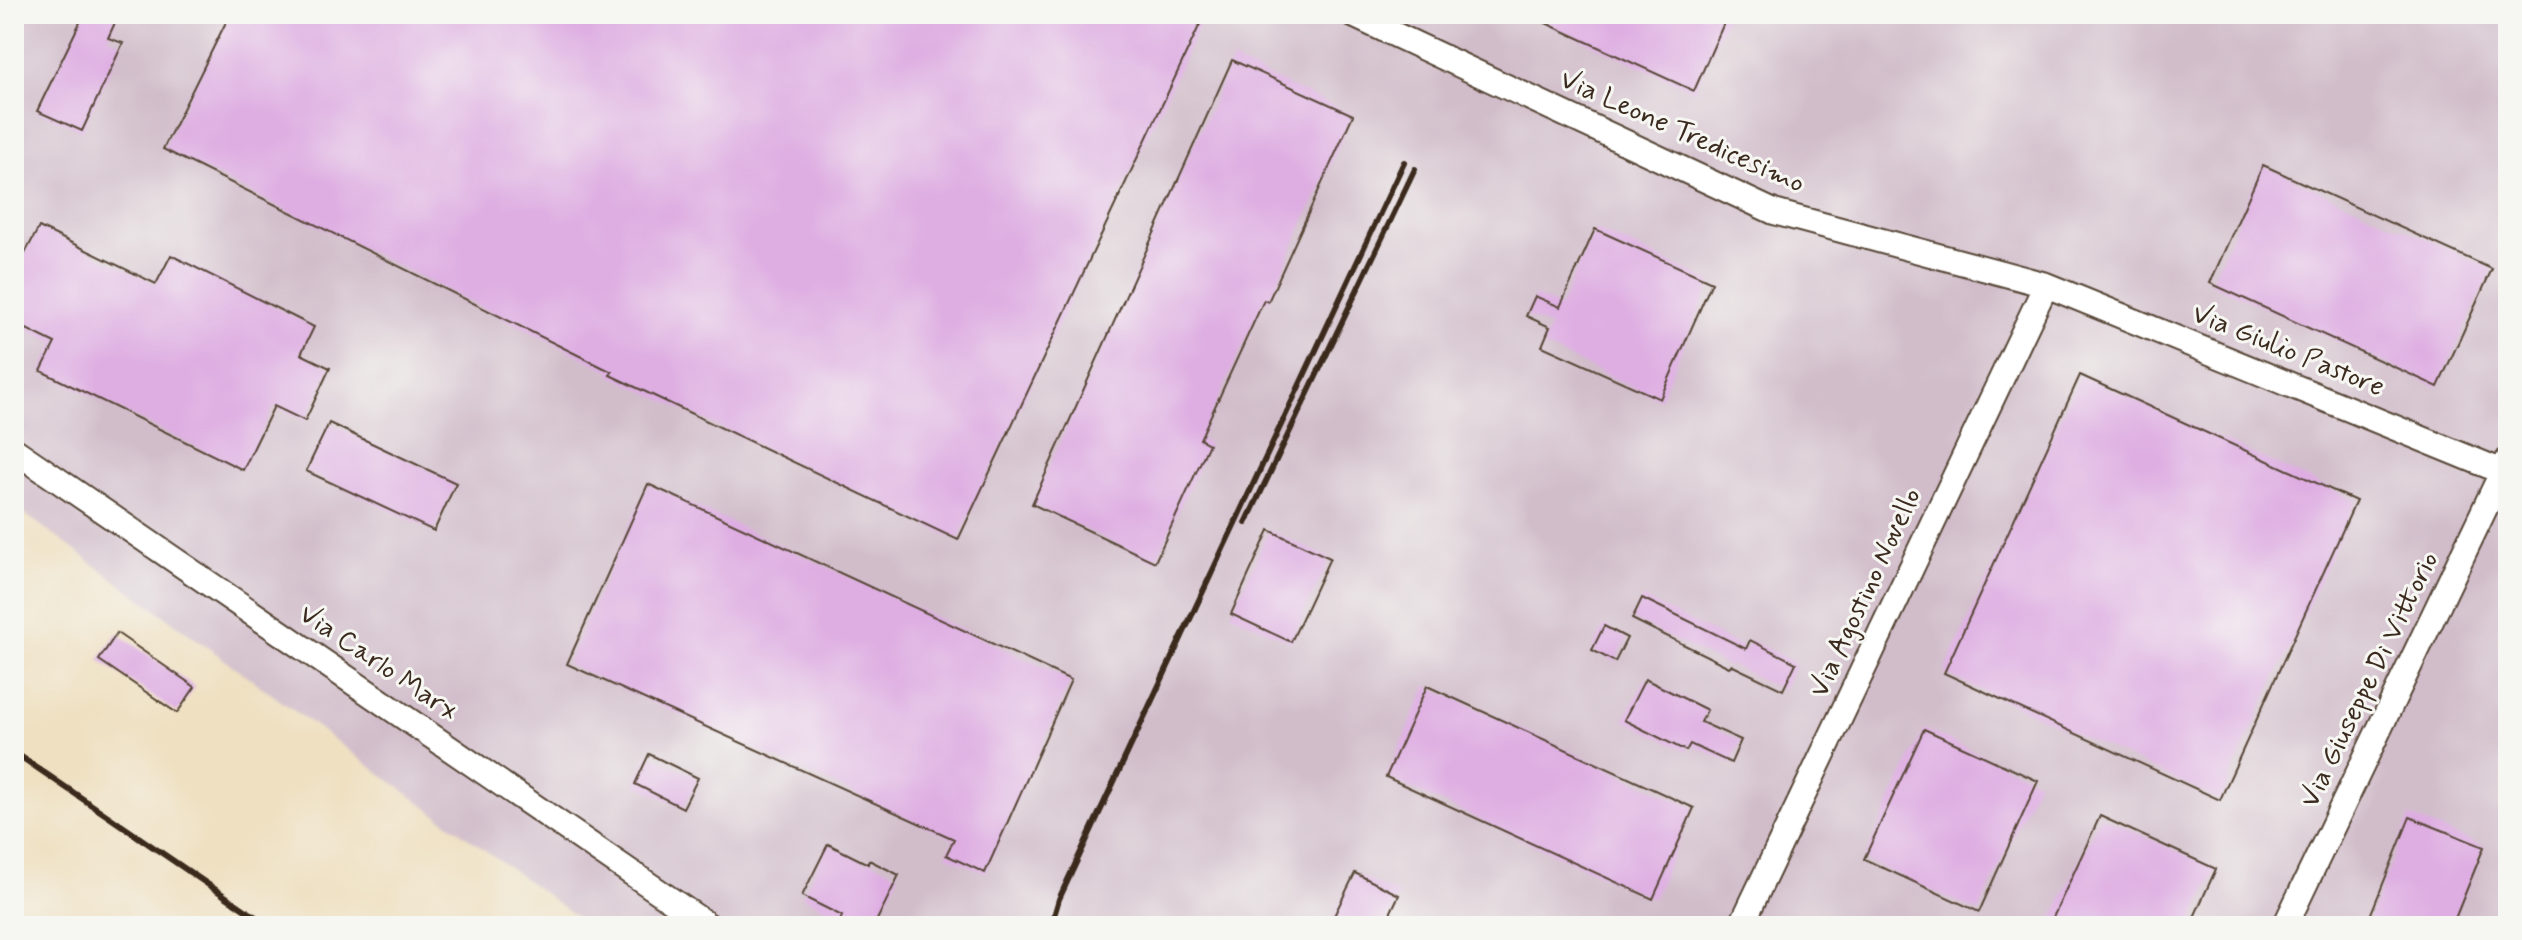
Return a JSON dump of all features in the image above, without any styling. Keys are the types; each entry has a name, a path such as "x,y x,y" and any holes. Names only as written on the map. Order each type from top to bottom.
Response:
{"street":[{"name":"Via Leone Tredicesimo","path":"1351,14 1774,212 2046,285"},
{"name":"Via Giulio Pastore","path":"2046,285 2506,468"},
{"name":"Via Agostino Novello","path":"1741,926 2046,285"},
{"name":"Via Carlo Marx","path":"14,450 709,926"},
{"name":"Via Giuseppe Di Vittorio","path":"2285,926 2506,468"}],"shaded area":[{"path":"14,14 2508,14 2508,926 589,926 14,506"}],"building":[{"path":"84,14 119,14 108,38 123,43 82,131 37,111"},
{"path":"230,14 1184,14 1201,22 958,540 610,375 612,372 163,149"},
{"path":"1526,14 1728,14 1694,91"},
{"path":"1232,60 1353,115 1268,302 1264,300 1200,439 1209,444 1155,562 1032,504"},
{"path":"2263,165 2492,269 2438,387 2210,283"},
{"path":"39,227 156,284 171,255 314,327 301,354 330,368 305,421 274,406 243,470 41,371 55,343 14,323 14,274"},
{"path":"1595,229 1712,282 1660,399 1542,346 1550,327 1526,316 1535,296 1560,307"},
{"path":"2080,375 2356,501 2220,800 1944,673"},
{"path":"329,423 456,483 434,531 306,471"},
{"path":"648,484 1071,680 985,873 946,855 954,839 567,664"},
{"path":"1269,530 1330,558 1291,642 1231,614"},
{"path":"1642,598 1746,649 1750,640 1796,663 1783,690 1632,619"},
{"path":"1604,626 1627,638 1615,662 1592,650"},
{"path":"117,633 195,687 177,713 99,660"},
{"path":"1645,679 1707,710 1701,722 1741,740 1731,763 1690,744 1686,751 1624,720"},
{"path":"1427,686 1694,808 1653,899 1386,777"},
{"path":"1924,729 2038,781 1979,912 1864,859"},
{"path":"649,754 698,778 683,808 635,784"},
{"path":"2100,816 2216,869 2190,926 2049,926"},
{"path":"2410,817 2484,847 2452,926 2366,926"},
{"path":"828,844 899,875 874,926 850,926 840,921 842,916 802,896"},
{"path":"1355,873 1399,895 1384,926 1329,926"}],"railway":[{"path":"1051,926 1059,899 1404,162"},
{"path":"1246,523 1415,169"},
{"path":"14,752 269,926"}]}
